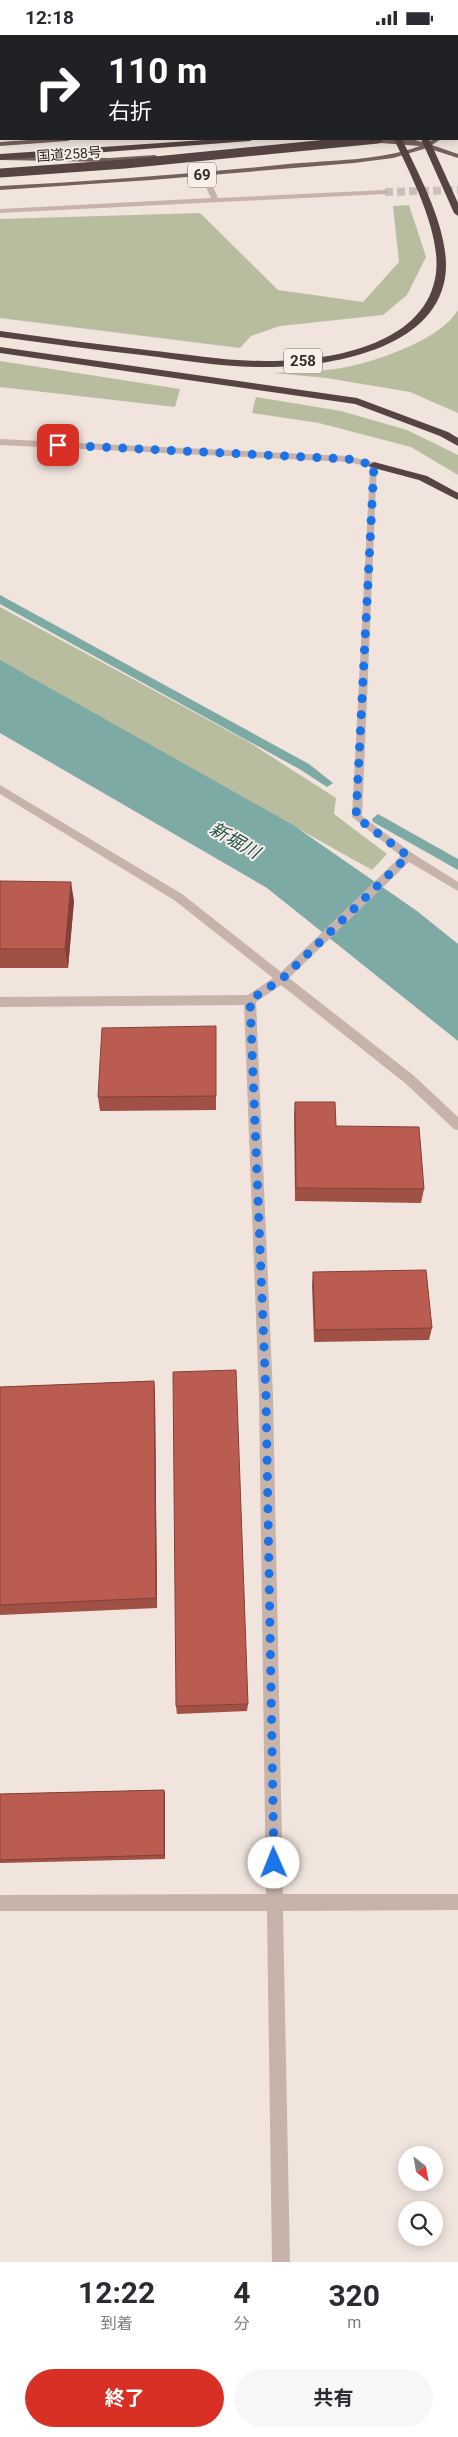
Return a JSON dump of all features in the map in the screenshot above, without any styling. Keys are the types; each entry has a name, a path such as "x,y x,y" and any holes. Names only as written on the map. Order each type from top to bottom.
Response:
{"highway":[{"name":"国道258号","path":"0,158 237,140"},
{"name":"国道258号","path":"0,173 125,164 368,140"},
{"name":"258","path":"0,334 201,360 278,364 334,357 383,343 408,330 429,309 440,278 438,237 423,195 398,140"},
{"path":"427,142 458,213"},
{"name":"258","path":"0,350 357,401 444,434 458,443"},
{"path":"374,465 423,478 458,497"}],"main road":[{"path":"0,144 54,140"},
{"name":"69","path":"0,158 109,160 337,141 398,140 427,142 458,156"},
{"name":"69","path":"0,188 204,175 350,161 404,152 427,142"}],"street":[{"path":"204,175 215,201"},
{"path":"0,211 385,192"},
{"path":"0,442 348,459 374,465 356,817 408,856 458,887"},
{"path":"0,789 178,897 409,1079 458,1125"},
{"path":"0,1002 250,1000 282,979 408,856"},
{"path":"250,1000 266,1396 281,2262"},
{"path":"0,1903 458,1902"}],"green space":[{"path":"409,205 426,257 407,295 383,315 280,326 251,336 240,348 0,318 0,219 200,213 278,290 363,302 399,262 393,206"},
{"path":"458,310 458,413 410,392 326,378 274,373 338,369 392,354 424,339 438,330"},
{"path":"0,361 180,389 175,407 0,387"},
{"path":"256,397 341,411 407,430 458,455 458,475 411,447 319,423 252,413"},
{"path":"0,607 247,741 336,798 334,814 387,854 372,870 0,662"}],"water":[{"name":"新堀川","path":"0,660 293,825 417,911 458,944 458,1041 267,888 0,733"}],"building":[{"path":"0,881 71,882 65,949 0,949"},
{"path":"216,1026 216,1096 98,1097 102,1028"},
{"path":"295,1102 335,1102 336,1126 419,1127 424,1189 296,1188"},
{"path":"426,1270 432,1328 315,1330 313,1272"},
{"path":"236,1370 248,1704 176,1706 173,1372"},
{"path":"154,1381 156,1598 0,1605 0,1387"},
{"path":"164,1790 164,1855 0,1860 0,1794"}],"waterway":[{"path":"0,599 305,767 327,783"},
{"path":"378,819 458,865"}],"tunnel":[{"path":"385,192 458,190"}],"route":[{"path":"58,445 348,459 374,465 356,817 408,856 282,979 250,1000 266,1396 274,1863"}]}
